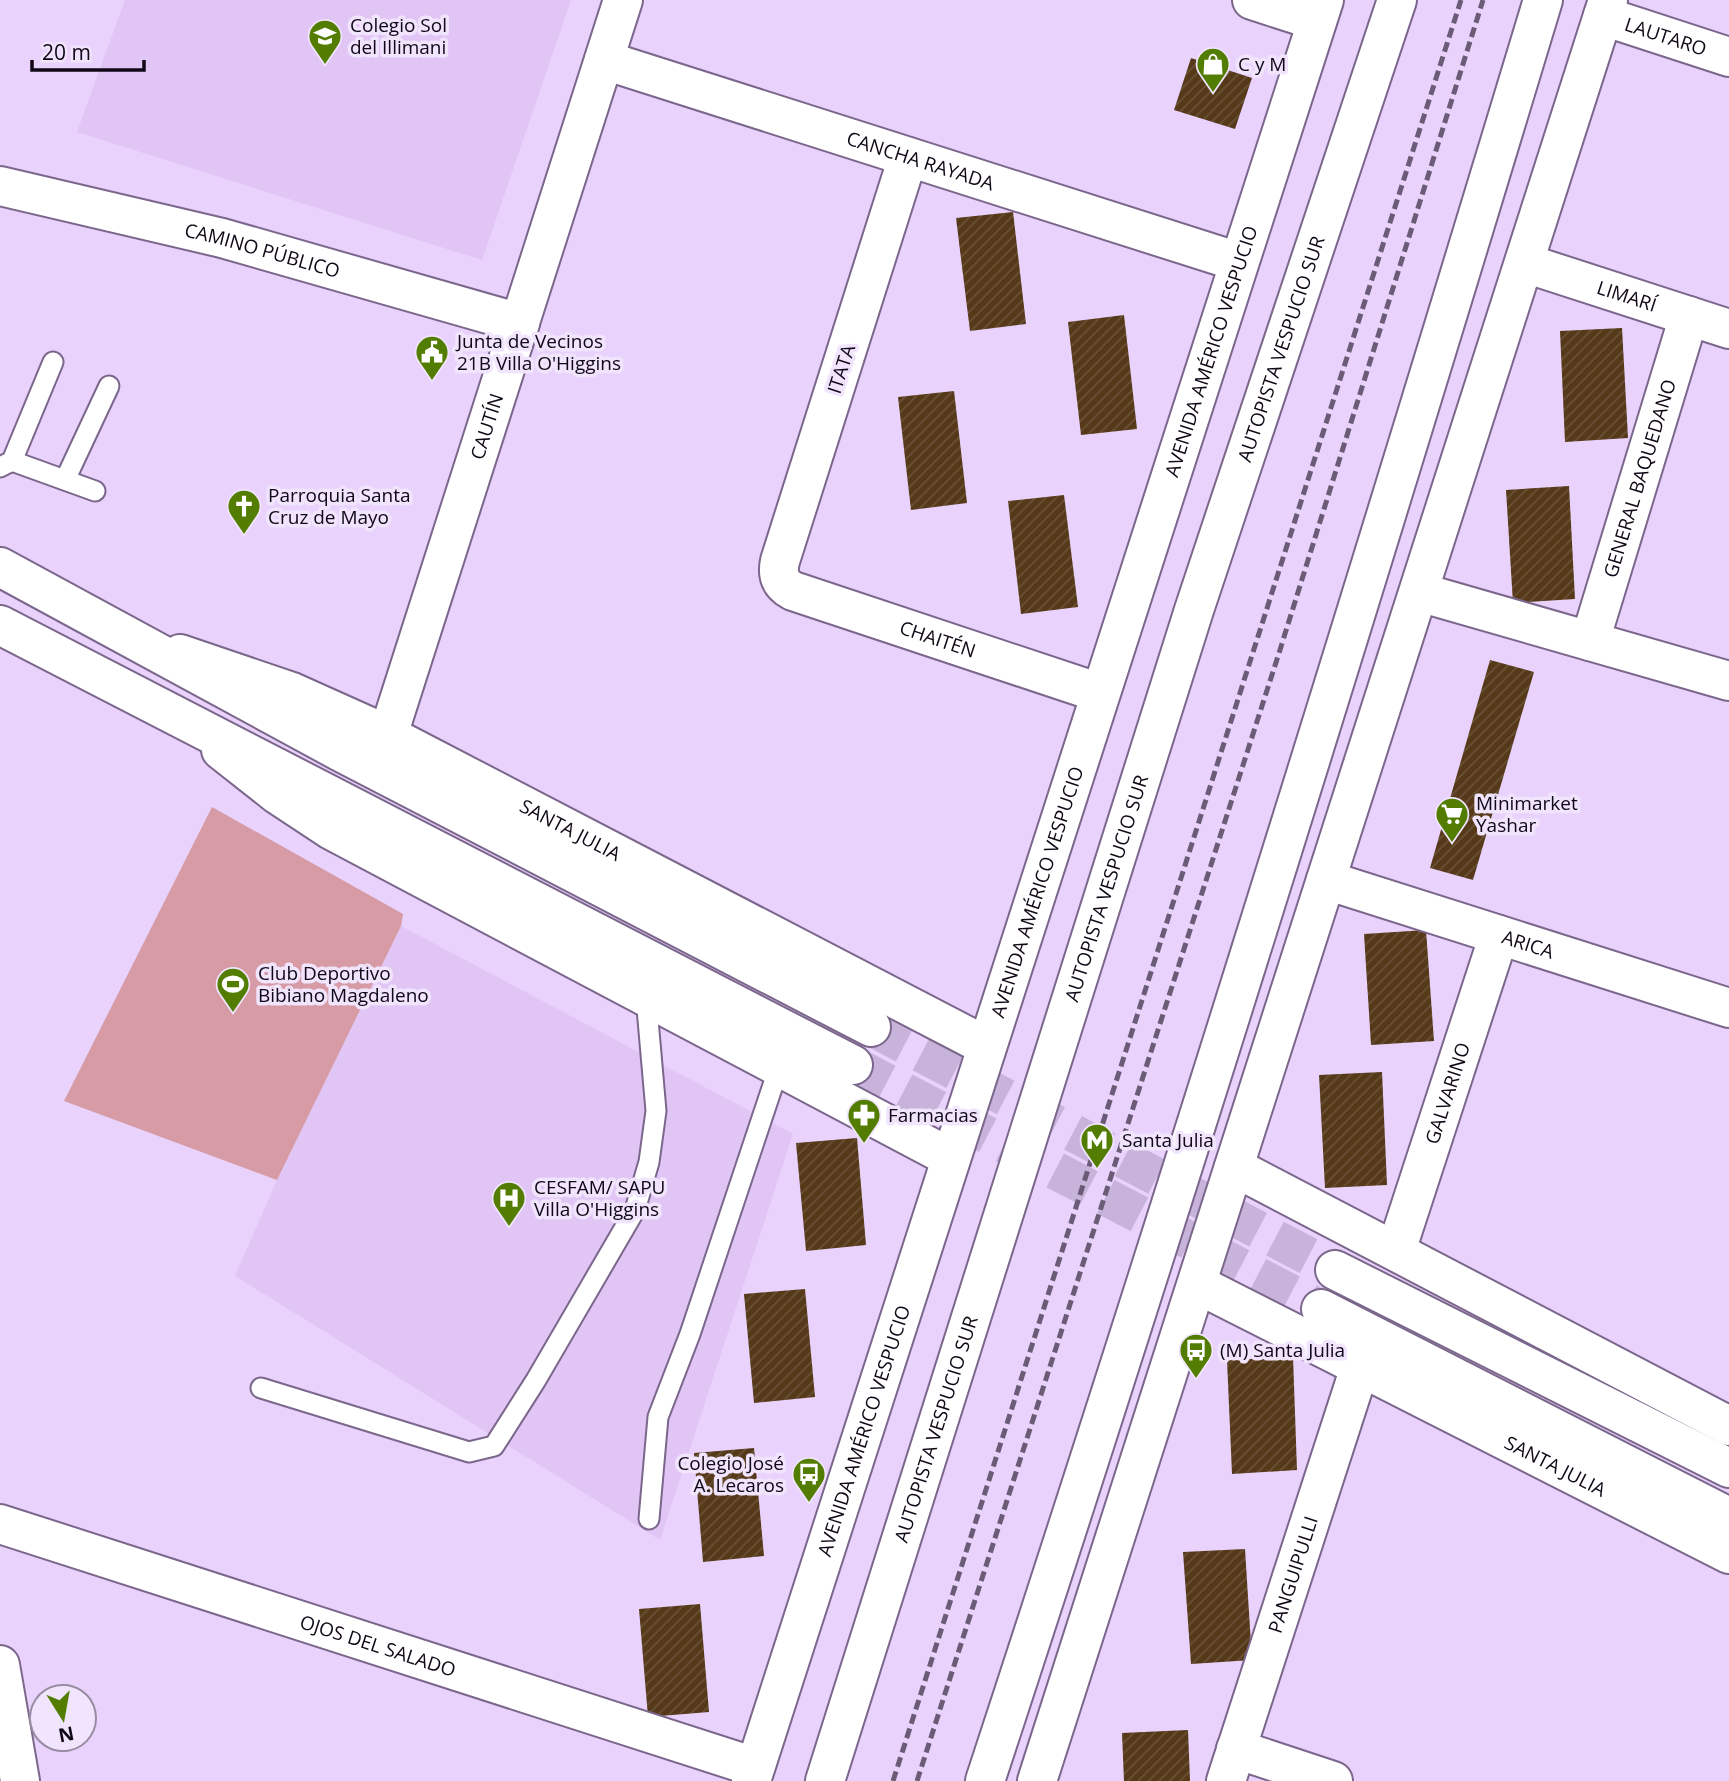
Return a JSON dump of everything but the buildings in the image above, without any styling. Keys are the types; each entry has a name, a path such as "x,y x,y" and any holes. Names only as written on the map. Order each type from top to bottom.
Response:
{"main road":[{"name":"CAUTÍN","path":"388,735 623,0"},
{"path":"1252,0 1320,10"},
{"name":"AUTOPISTA VESPUCIO SUR","path":"825,1781 1194,610 1397,0"},
{"path":"985,1781 1099,1433 1329,707 1543,0"},
{"path":"1037,1781 1606,8"},
{"name":"LAUTARO","path":"1606,8 1729,57"},
{"name":"AVENIDA AMÉRICO VESPUCIO","path":"753,1774 949,1157 1320,10"},
{"name":"CANCHA RAYADA","path":"604,60 1239,262"},
{"name":"ITATA","path":"781,580 778,571 780,561 908,157"},
{"name":"CAMINO PÚBLICO","path":"0,186 222,238 520,323"},
{"name":"LIMARÍ","path":"1525,263 1729,329"},
{"name":"GENERAL BAQUEDANO","path":"1590,640 1689,316"},
{"name":"SANTA JULIA","path":"0,567 351,757 871,1027"},
{"name":"CHAITÉN","path":"781,580 793,591 1100,693"},
{"path":"1419,592 1729,681"},
{"path":"0,625 853,1065"},
{"name":"SANTA JULIA","path":"143,643 292,692 388,735 986,1046"},
{"path":"189,724 278,795 331,830 949,1157"},
{"name":"ARICA","path":"1326,880 1729,1008"},
{"name":"GALVARINO","path":"1396,1251 1499,935"},
{"path":"1234,1167 1729,1426"},
{"path":"1335,1270 1729,1468"},
{"name":"SANTA JULIA","path":"1197,1284 1729,1554"},
{"name":"SANTA JULIA","path":"1321,1309 1729,1517"},
{"name":"PANGUIPULLI","path":"1231,1765 1360,1367"},
{"name":"OJOS DEL SALADO","path":"0,1524 753,1774"},
{"path":"0,1665 20,1781"},
{"path":"1231,1765 1333,1781"}],"lane":[{"path":"54,362 6,464 95,491"},
{"path":"65,480 109,386"},
{"path":"261,1388 469,1452 494,1446 536,1380 635,1210 649,1162 656,1111 646,997"},
{"path":"649,1519 658,1417 691,1334 779,1067"}],"shaded area":[{"name":"Colegio Sol del Illimani","path":"125,0 571,0 482,260 77,132"},
{"name":"Club Deportivo Bibiano Magdaleno","path":"212,807 403,914 401,926 277,1180 64,1101"},
{"name":"CESFAM/ SAPU Villa O'Higgins","path":"401,926 793,1134 660,1540 235,1276 277,1180"}],"tunnel":[{"path":"871,1027 1335,1270"},
{"path":"853,1065 1321,1309"}],"railway":[{"path":"893,1781 1461,0"},
{"path":"917,1781 1279,653 1483,0"}],"place":[{"name":"Colegio Sol del Illimani","path":"325,66"},
{"name":"C y M","path":"1213,94"},
{"name":"Junta de Vecinos 21B Villa O'Higgins","path":"432,382"},
{"name":"Parroquia Santa Cruz de Mayo","path":"244,536"},
{"name":"Minimarket Yashar","path":"1452,844"},
{"name":"Club Deportivo Bibiano Magdaleno","path":"233,1014"},
{"name":"Farmacias","path":"864,1145"},
{"name":"Santa Julia","path":"1097,1170"},
{"name":"CESFAM/ SAPU Villa O'Higgins","path":"509,1228"},
{"name":"(M) Santa Julia","path":"1196,1380"},
{"name":"Colegio José A. Lecaros","path":"809,1504"}]}
